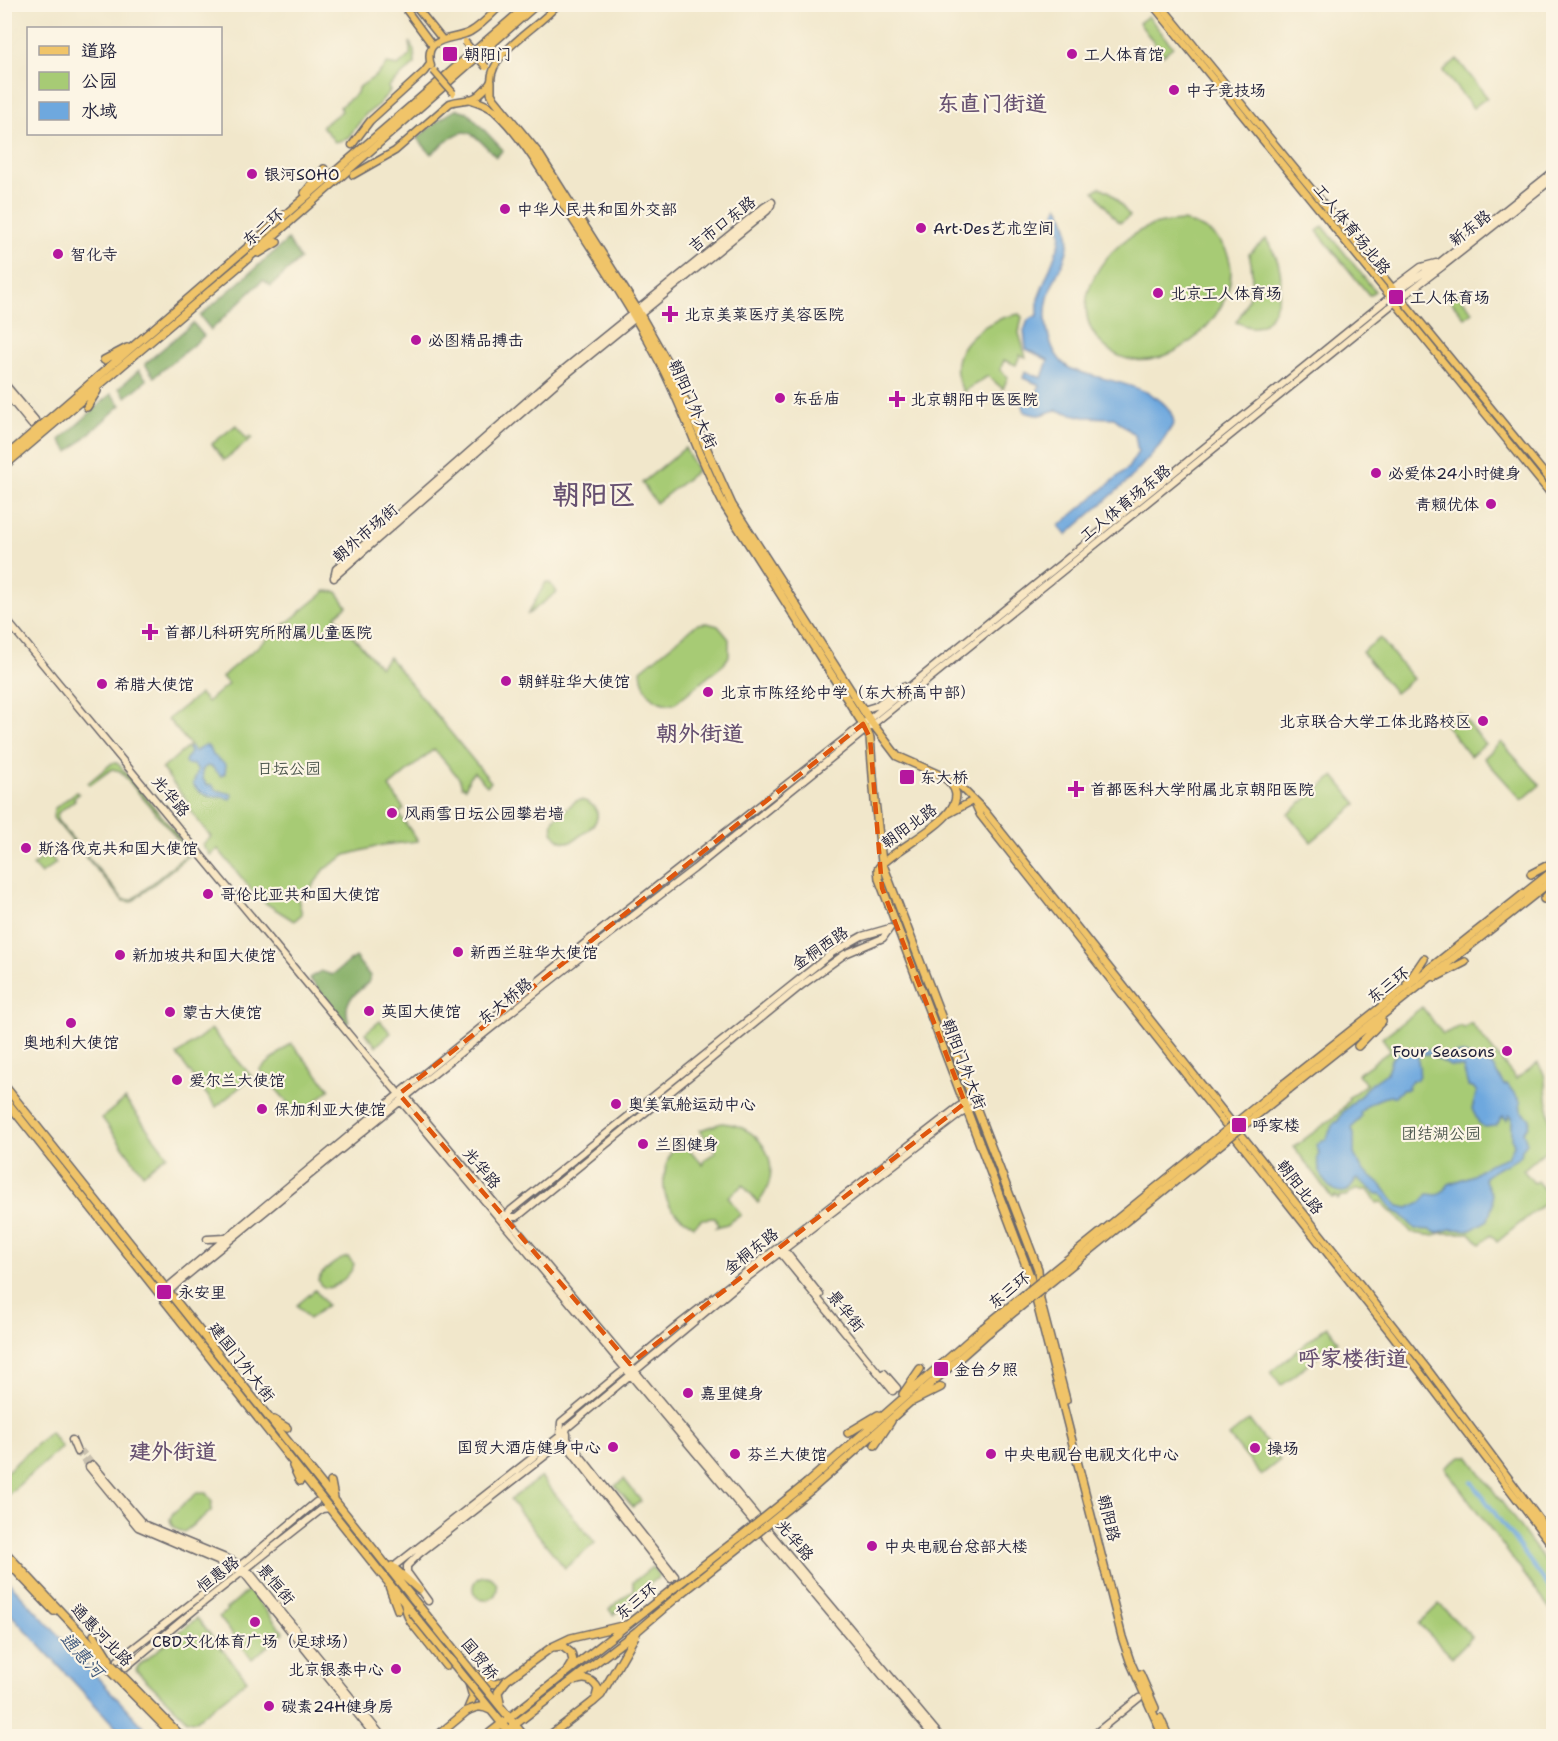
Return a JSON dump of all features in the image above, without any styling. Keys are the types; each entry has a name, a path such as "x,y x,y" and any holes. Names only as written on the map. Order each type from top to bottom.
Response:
{"highway":[{"name":"东二环","path":"4,458 529,4"},
{"name":"东二环","path":"4,466 543,5"},
{"name":"朝阳门外大街","path":"491,78 491,93 494,99 539,154 671,369 732,506 863,710 870,738 882,862 1038,1269 1038,1302"},
{"name":"朝阳门外大街","path":"470,99 494,110 527,151 636,313 724,505 868,724"},
{"path":"293,208 324,169"},
{"path":"237,268 277,242"},
{"path":"104,360 139,341"},
{"path":"87,406 102,384"},
{"name":"朝阳北路","path":"868,724 897,756 948,780 957,799 950,813 882,862"},
{"name":"朝阳门外大街","path":"882,862 878,869 882,888 968,1107 1038,1302"},
{"path":"1532,874 1554,862"},
{"name":"东三环","path":"500,1737 638,1631 809,1486 986,1330 1554,870"},
{"name":"东三环","path":"1287,1086 1398,1004 1554,879"},
{"path":"1544,899 1554,888"},
{"path":"1403,991 1424,959"},
{"path":"1421,986 1465,962"},
{"path":"1358,1046 1398,1004"},
{"name":"建国门外大街","path":"4,1084 288,1455 411,1611"},
{"name":"建国门外大街","path":"4,1098 268,1417 414,1600"},
{"name":"朝阳路","path":"1038,1302 1122,1637 1142,1698 1163,1737"},
{"name":"朝阳路","path":"1038,1302 1125,1636 1168,1737"},
{"path":"875,1445 920,1369"},
{"path":"848,1433 898,1406 941,1387"},
{"path":"268,1417 287,1428"},
{"path":"288,1455 300,1481"},
{"path":"331,1482 334,1500"},
{"name":"东三环","path":"486,1737 809,1486"},
{"name":"通惠河北路","path":"4,1551 174,1737"},
{"path":"377,1552 419,1590"},
{"name":"通惠河北路","path":"4,1558 183,1737"},
{"path":"386,1578 398,1610"},
{"name":"国贸桥","path":"414,1600 521,1734"},
{"path":"404,1602 411,1622 446,1666"},
{"name":"国贸桥","path":"411,1611 512,1736"},
{"path":"470,1669 488,1683 496,1684 507,1680 552,1647 571,1638 629,1625"},
{"path":"549,1735 601,1695 638,1631"},
{"path":"94,1635 117,1671"},
{"path":"552,1647 565,1647 573,1657 571,1666 559,1680"},
{"path":"467,1679 473,1697 467,1711"},
{"path":"503,1711 498,1692 507,1680"},
{"path":"565,1687 576,1680 590,1680 598,1689 593,1702"},
{"path":"437,1737 467,1711 477,1706 484,1707 496,1715"},
{"path":"521,1734 531,1737"}],"main road":[{"path":"402,4 433,46"},
{"path":"414,4 442,39"},
{"path":"461,99 434,71 430,64 430,52 433,46 442,39 459,36 478,26 502,4"},
{"path":"352,175 395,151 450,103 470,99 479,94 491,78 496,61 558,4"},
{"name":"工人体育场北路","path":"1152,4 1554,498"},
{"name":"工人体育场北路","path":"1160,4 1554,485"},
{"path":"459,36 486,67 491,78"},
{"path":"352,145 370,121 430,64"},
{"name":"新东路","path":"1397,293 1421,267 1440,262 1554,171"},
{"name":"新东路","path":"1397,293 1554,178"},
{"name":"吉市口东路","path":"772,202 767,211 636,313 764,207 772,202"},
{"path":"1392,300 1397,293"},
{"name":"工人体育场东路","path":"868,724 917,680 1392,300"},
{"name":"工人体育场东路","path":"868,724 1392,300"},
{"name":"朝外市场街","path":"636,313 333,578 336,569 553,378 636,313"},
{"path":"4,383 33,422 4,391"},
{"name":"光华路","path":"4,617 933,1737"},
{"path":"863,710 872,709 910,681 917,680"},
{"name":"东大桥路","path":"165,1292 226,1238 616,928 694,869 868,724"},
{"name":"朝阳北路","path":"948,780 961,787 985,811 1404,1339 1554,1539"},
{"path":"950,813 974,800"},
{"name":"朝阳北路","path":"974,800 985,822 1392,1335 1554,1548"},
{"name":"金桐西路","path":"890,928 883,938 850,951 811,978 517,1217 506,1217 511,1210 832,952 862,936 890,928"},
{"name":"东大桥路","path":"165,1292 402,1097"},
{"name":"光华路","path":"402,1097 506,1217 629,1369 940,1737"},
{"name":"金桐东路","path":"561,1422 780,1249 968,1107 973,1099"},
{"path":"207,1239 226,1238"},
{"name":"景华街","path":"780,1249 895,1390"},
{"name":"金桐东路","path":"567,1428 629,1369"},
{"path":"561,1422 567,1428 567,1439 673,1577 561,1439 561,1422"},
{"path":"428,1601 407,1572 407,1566 561,1439 567,1428"},
{"path":"397,1564 561,1439"},
{"name":"景恒街","path":"91,1466 143,1524 244,1570 382,1737"},
{"name":"恒惠路","path":"118,1660 316,1502"},
{"name":"恒惠路","path":"126,1667 322,1509 331,1508"},
{"path":"285,1539 309,1517 307,1509"},
{"name":"景恒街","path":"244,1570 375,1737"},
{"path":"136,1658 131,1656 131,1653 147,1638"},
{"path":"1092,1737 1142,1698"},
{"path":"1098,1737 1142,1698"}],"highlighted area":[{"path":"863,724 870,738 882,888 965,1103 630,1364 399,1094"}],"green space":[{"path":"1148,16 1173,47 1163,55 1139,23"},
{"path":"410,42 414,50 415,64 388,87 390,91 376,107 366,114 347,139 335,142 322,126 342,111 340,107 357,93 358,88 377,75 387,64 398,66 410,55"},
{"path":"1457,59 1487,97 1473,108 1443,71"},
{"path":"457,109 467,112 503,150 496,157 478,139 465,132 452,138 431,154 417,138"},
{"path":"1100,187 1110,192 1130,216 1121,222 1117,221 1094,191"},
{"name":"北京工人体育场","path":"1183,221 1216,238 1230,263 1228,291 1213,319 1189,343 1160,357 1130,359 1102,344 1091,328 1086,310 1088,293 1095,275 1119,245 1151,226"},
{"path":"1323,226 1375,291 1369,295 1317,231"},
{"path":"1266,239 1279,266 1281,277 1279,295 1268,320 1262,325 1250,327 1236,322 1245,307 1252,281 1249,254"},
{"path":"288,240 300,259 271,286 263,280 211,330 200,316"},
{"path":"1457,293 1473,312 1465,318 1449,299"},
{"path":"1019,314 1022,317 1019,333 1026,357 1020,355 1016,365 1004,360 1000,370 1008,377 1003,389 988,376 963,392 957,374 957,362 967,342 976,333 997,320"},
{"path":"193,323 204,336 154,377 145,364"},
{"path":"139,370 147,380 126,397 119,388"},
{"path":"111,394 121,405 69,452 60,440"},
{"path":"236,425 247,439 250,436 252,438 224,460 212,444"},
{"path":"685,448 697,471 656,503 642,483"},
{"path":"546,582 550,583 557,592 527,615"},
{"name":"日坛公园","path":"326,591 337,592 347,606 335,616 380,667 389,657 491,782 487,786 474,772 469,777 466,788 462,786 459,778 434,749 389,787 404,809 399,814 418,841 383,845 346,855 325,869 311,888 298,899 302,914 294,921 259,899 218,849 210,855 202,845 211,837 187,807 189,803 162,769 190,745 168,719 200,694 207,702 228,684 222,677 228,671"},
{"path":"707,623 718,626 729,639 729,656 724,664 674,704 655,699 644,684 641,670 697,624"},
{"path":"1380,638 1413,679 1395,693 1362,652"},
{"path":"1459,712 1485,744 1470,756 1444,723"},
{"path":"1501,742 1540,785 1522,800 1484,758"},
{"path":"112,763 120,766 189,849 188,856 132,902 123,901 53,818 54,809 76,792 79,794 58,813 57,820 123,899 132,900 186,855 186,849 120,771 112,769 90,785 88,783"},
{"path":"1334,776 1357,804 1311,842 1288,814"},
{"path":"581,800 594,807 597,812 595,823 571,842 558,839 553,832 554,819 576,801"},
{"path":"48,853 56,863 41,874 33,865"},
{"path":"355,957 370,976 369,982 350,999 347,1008 349,1022 346,1023 309,978 321,971 332,975"},
{"name":"团结湖公园","path":"1422,1007 1443,1034 1461,1026 1464,1028 1471,1023 1516,1079 1538,1063 1544,1074 1553,1144 1523,1170 1534,1183 1537,1181 1551,1198 1497,1242 1491,1235 1480,1244 1470,1233 1440,1233 1435,1236 1412,1233 1382,1202 1377,1203 1368,1190 1355,1190 1347,1196 1332,1198 1294,1147 1337,1115 1349,1100 1348,1098 1366,1084 1358,1074 1391,1050 1382,1038"},
{"path":"380,1021 391,1033 376,1046 365,1033"},
{"path":"211,1029 252,1077 216,1107 177,1055"},
{"path":"291,1043 330,1089 299,1116 260,1070"},
{"path":"125,1099 167,1155 143,1174 102,1118"},
{"path":"722,1123 750,1132 760,1141 767,1152 770,1177 766,1190 758,1203 743,1185 728,1197 741,1215 727,1224 716,1227 718,1225 715,1218 702,1219 694,1226 677,1214 669,1204 664,1185 666,1165 679,1138 703,1165 704,1160 716,1152 700,1130"},
{"path":"348,1257 354,1264 344,1280 332,1287 321,1286 318,1280 323,1273 330,1266"},
{"path":"315,1290 327,1305 309,1319 297,1305"},
{"path":"1327,1326 1338,1341 1281,1386 1271,1372"},
{"name":"操场","path":"1249,1420 1280,1460 1261,1475 1229,1436"},
{"path":"50,1432 62,1447 5,1497 5,1473"},
{"path":"1461,1456 1468,1456 1553,1572 1553,1613 1445,1468"},
{"path":"541,1477 595,1543 565,1568 510,1500"},
{"path":"624,1479 641,1501 633,1507 615,1486"},
{"path":"197,1493 206,1493 212,1502 211,1511 184,1532 176,1529 170,1519 173,1513"},
{"path":"652,1567 660,1576 613,1615 609,1609 633,1590 633,1582"},
{"path":"485,1576 490,1577 496,1583 496,1593 490,1599 485,1600 480,1599 474,1593 473,1588 474,1583 480,1577"},
{"name":"CBD文化体育广场（足球场）","path":"249,1590 284,1633 252,1659 219,1617"},
{"path":"1439,1604 1472,1637 1452,1657 1419,1624"},
{"path":"197,1618 247,1680 195,1721 187,1720 136,1670"}],"water":[{"path":"1058,206 1066,223 1068,244 1067,253 1051,288 1046,307 1047,327 1052,347 1063,363 1071,369 1132,386 1160,400 1169,410 1174,423 1160,445 1128,481 1066,535 1059,526 1128,468 1138,452 1135,435 1114,418 1084,417 1056,410 1035,415 1025,412 1020,399 1032,404 1040,385 1023,378 1025,372 1042,378 1048,360 1026,349 1024,331 1028,320 1038,315 1038,299 1060,242 1061,232 1055,212"},
{"path":"206,745 213,755 226,765 225,773 221,776 212,767 207,766 202,770 203,779 207,785 212,785 216,790 232,794 231,799 205,794 193,784 198,770 194,765 186,764 185,761 190,752 188,749 191,747 194,752"},
{"path":"1418,1049 1433,1051 1445,1058 1461,1054 1486,1060 1489,1065 1493,1066 1504,1085 1507,1084 1520,1101 1521,1110 1530,1119 1529,1126 1523,1132 1527,1143 1522,1149 1521,1156 1484,1178 1492,1195 1493,1204 1488,1220 1471,1230 1450,1229 1436,1233 1431,1230 1415,1229 1402,1215 1394,1211 1381,1194 1377,1194 1358,1179 1348,1190 1339,1192 1325,1182 1320,1172 1317,1145 1322,1140 1326,1140 1333,1124 1367,1087 1387,1073 1391,1060 1396,1055 1415,1053","holes":["1431,1055 1450,1066 1463,1067 1468,1086 1473,1087 1477,1092 1472,1109 1479,1123 1484,1127 1496,1126 1503,1116 1507,1120 1509,1115 1512,1117 1514,1145 1508,1157 1489,1164 1473,1175 1449,1184 1442,1193 1428,1194 1421,1202 1408,1208 1398,1206 1382,1186 1362,1169 1354,1154 1352,1128 1361,1116 1360,1113 1371,1103 1385,1097 1395,1096 1402,1090 1408,1089 1412,1080 1416,1080 1419,1074 1418,1056"]},
{"path":"5,1578 152,1736 124,1736 5,1608"}],"waterway":[{"path":"1472,1482 1554,1594"}],"tunnel":[{"path":"81,1450 93,1465"},
{"path":"77,1452 89,1467"}],"place":[{"name":"朝阳门","path":"450,54"},
{"name":"工人体育馆","path":"1072,54"},
{"name":"中子竞技场","path":"1174,90"},
{"name":"银河SOHO","path":"252,174"},
{"name":"中华人民共和国外交部","path":"505,209"},
{"name":"Art·Des艺术空间","path":"921,228"},
{"name":"智化寺","path":"58,254"},
{"name":"北京工人体育场","path":"1158,293"},
{"name":"工人体育场","path":"1396,297"},
{"name":"北京美莱医疗美容医院","path":"670,314"},
{"name":"必图精品搏击","path":"416,340"},
{"name":"东岳庙","path":"780,398"},
{"name":"北京朝阳中医医院","path":"897,399"},
{"name":"必爱体24小时健身","path":"1376,473"},
{"name":"青赖优体","path":"1491,504"},
{"name":"首都儿科研究所附属儿童医院","path":"150,632"},
{"name":"朝鲜驻华大使馆","path":"506,681"},
{"name":"希腊大使馆","path":"102,684"},
{"name":"北京市陈经纶中学（东大桥高中部）","path":"708,692"},
{"name":"北京联合大学工体北路校区","path":"1483,721"},
{"name":"东大桥","path":"907,777"},
{"name":"首都医科大学附属北京朝阳医院","path":"1076,789"},
{"name":"风雨雪日坛公园攀岩墙","path":"392,813"},
{"name":"斯洛伐克共和国大使馆","path":"26,848"},
{"name":"哥伦比亚共和国大使馆","path":"208,894"},
{"name":"新西兰驻华大使馆","path":"458,952"},
{"name":"新加坡共和国大使馆","path":"120,955"},
{"name":"英国大使馆","path":"369,1011"},
{"name":"蒙古大使馆","path":"170,1012"},
{"name":"奥地利大使馆","path":"71,1023"},
{"name":"Four Seasons","path":"1507,1051"},
{"name":"爱尔兰大使馆","path":"177,1080"},
{"name":"奥美氧舱运动中心","path":"616,1104"},
{"name":"保加利亚大使馆","path":"262,1109"},
{"name":"呼家楼","path":"1239,1125"},
{"name":"兰图健身","path":"643,1144"},
{"name":"永安里","path":"164,1292"},
{"name":"金台夕照","path":"941,1369"},
{"name":"嘉里健身","path":"688,1393"},
{"name":"国贸大酒店健身中心","path":"613,1447"},
{"name":"操场","path":"1255,1448"},
{"name":"芬兰大使馆","path":"735,1454"},
{"name":"中央电视台电视文化中心","path":"991,1454"},
{"name":"中央电视台总部大楼","path":"872,1546"},
{"name":"CBD文化体育广场（足球场）","path":"255,1622"},
{"name":"北京银泰中心","path":"396,1669"},
{"name":"碳素24H健身房","path":"269,1706"}],"district":[{"name":"东直门街道","path":"992,103"},
{"name":"朝阳区","path":"594,494"},
{"name":"朝外街道","path":"700,733"},
{"name":"呼家楼街道","path":"1353,1358"},
{"name":"建外街道","path":"173,1451"}],"water label":[{"name":"通惠河","path":"82,1655"}]}
